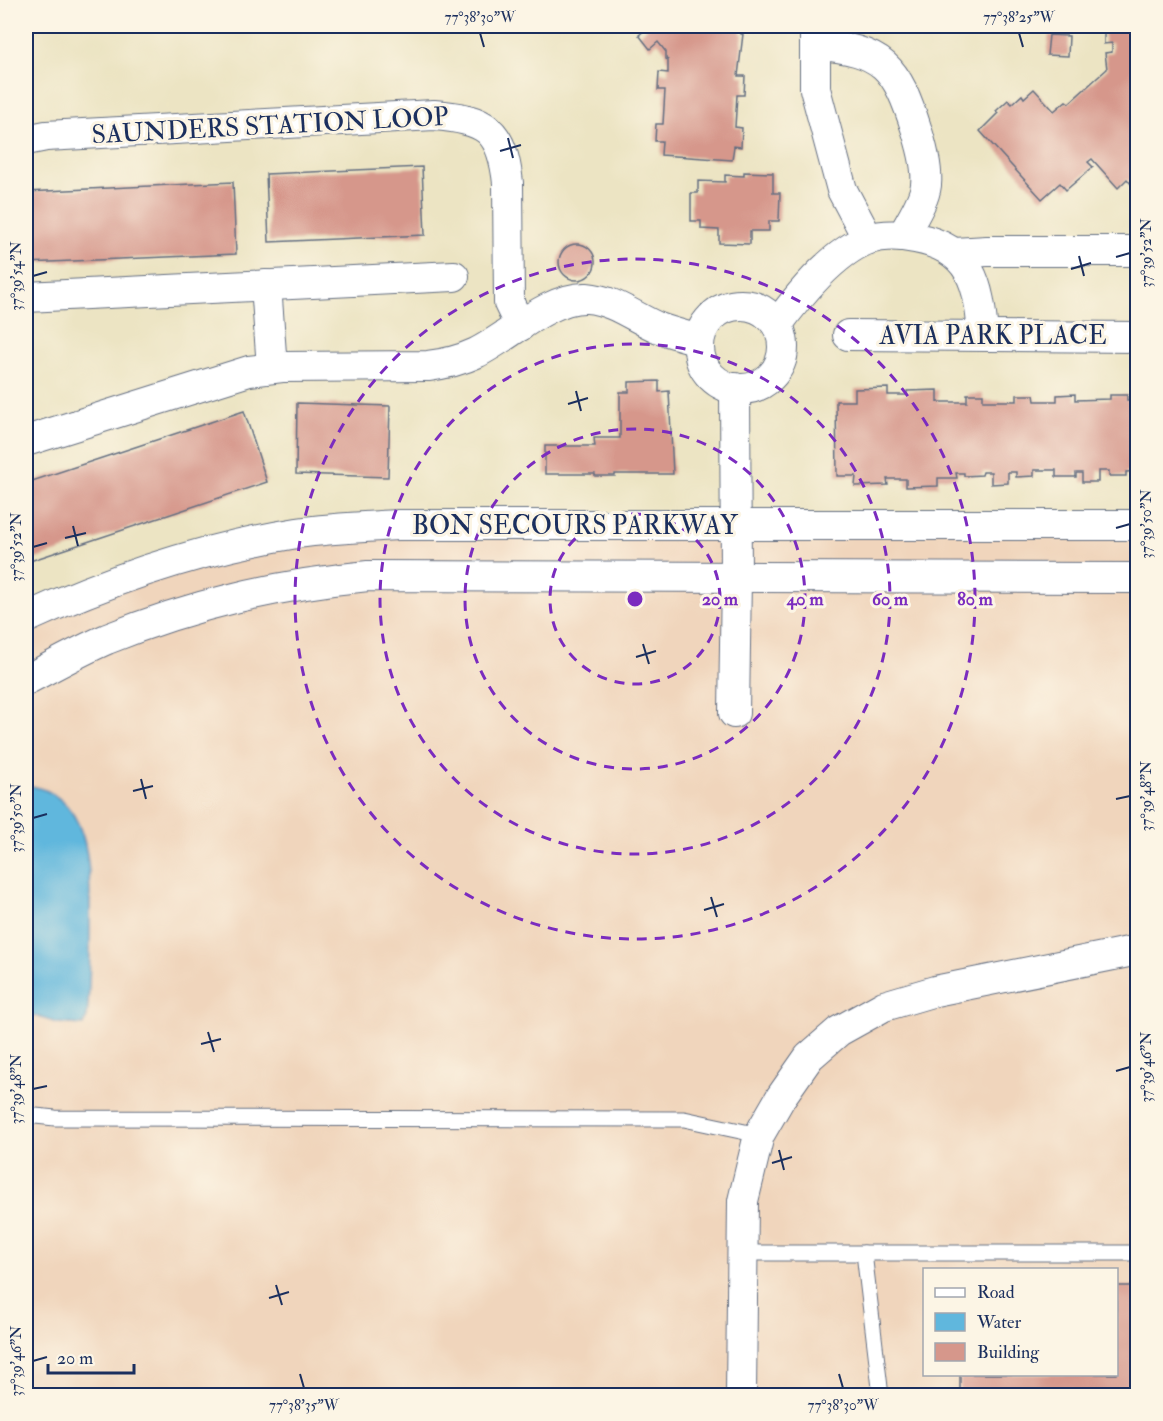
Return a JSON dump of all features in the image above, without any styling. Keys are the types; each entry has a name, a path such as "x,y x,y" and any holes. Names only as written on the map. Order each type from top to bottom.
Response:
{"street":[{"path":"868,239 850,208 839,179 815,89 815,35 879,60 892,73 901,87 921,143 926,168 926,186 903,236"},
{"name":"SAUNDERS STATION LOOP","path":"26,140 46,136 434,115 462,117 480,123 494,135 506,164 509,303 520,327"},
{"path":"777,325 811,282 832,263 868,239 886,235 923,239 955,253 1137,251"},
{"path":"955,253 969,271 976,286 983,335"},
{"path":"26,297 453,276"},
{"path":"266,285 272,368"},
{"path":"26,441 249,371 272,368 442,364 476,353 554,305 569,300 585,298 600,300 660,328 699,340"},
{"path":"746,304 769,315 777,325 782,338 783,351 772,375 761,383 748,388 735,388 715,380 701,362 699,340 703,328 720,310 733,305 746,304"},
{"name":"AVIA PARK PLACE","path":"848,335 1137,337"},
{"path":"734,713 735,388"},
{"name":"BON SECOURS PARKWAY","path":"26,618 134,575 248,543 298,533 398,525 1137,525"},
{"name":"BON SECOURS PARKWAY","path":"26,680 105,640 164,618 243,594 316,581 369,576 1137,578"},
{"path":"741,1395 743,1201 759,1135 781,1097 809,1057 839,1031 884,1006 935,991 1137,950"}],"lane":[{"path":"26,1115 55,1118 684,1119 759,1135"},
{"path":"743,1253 1137,1253"},
{"path":"864,1253 881,1395"}],"shaded area":[{"path":"1137,526 1137,1395 26,1395 26,619 318,529"}],"water":[{"path":"26,785 48,791 65,803 76,819 84,839 90,882 90,970 87,1017 83,1025 57,1023 26,1013"}],"building":[{"path":"644,26 737,26 741,28 741,34 743,34 738,76 745,76 744,95 737,95 735,127 742,128 741,147 734,146 732,160 661,155 662,141 655,141 656,124 663,124 665,90 658,90 659,72 668,73 668,60 666,52 658,42 650,49 639,35 647,28"},
{"path":"929,26 945,26 936,34"},
{"path":"1112,26 1138,26 1138,178 1131,184 1127,179 1118,188 1092,159 1088,162 1093,167 1066,190 1060,183 1042,199 980,131 1008,100 1012,104 1022,95 1024,98 1034,89 1054,111 1066,101 1069,103 1107,69 1105,53 1112,52 1112,43 1104,44 1104,32 1111,32"},
{"path":"1049,35 1069,36 1068,56 1047,55"},
{"path":"422,167 425,235 269,242 266,174"},
{"path":"744,172 773,173 773,193 780,193 779,221 769,221 769,231 750,231 750,244 719,243 719,230 701,229 701,221 691,221 691,193 698,193 698,181 725,182 725,175 744,176"},
{"path":"233,182 236,254 26,263 26,192"},
{"path":"577,244 590,249 595,262 590,275 577,280 564,275 559,262 564,249"},
{"path":"659,381 659,392 669,391 673,474 595,476 595,474 545,474 545,446 595,446 594,438 620,438 620,392 629,392 629,382"},
{"path":"888,388 888,395 907,395 907,391 938,390 938,402 967,402 967,394 983,394 983,401 1017,401 1017,395 1034,395 1035,401 1057,401 1057,395 1075,394 1075,400 1110,399 1110,395 1127,395 1127,400 1138,400 1138,471 1126,472 1126,476 1109,476 1109,471 1098,471 1098,482 1082,482 1082,473 1076,473 1076,477 1056,477 1056,470 1034,470 1034,476 1016,477 1016,472 1008,472 1008,483 991,484 991,472 983,472 982,475 964,476 964,473 956,473 957,478 938,478 938,486 906,487 906,479 887,479 888,485 855,486 856,476 837,476 836,401 855,401 855,389"},
{"path":"297,403 390,406 388,477 296,474"},
{"path":"244,411 267,482 27,562 26,483"},
{"path":"1118,1286 1138,1286 1138,1396 960,1396 960,1376 1118,1376"}]}
